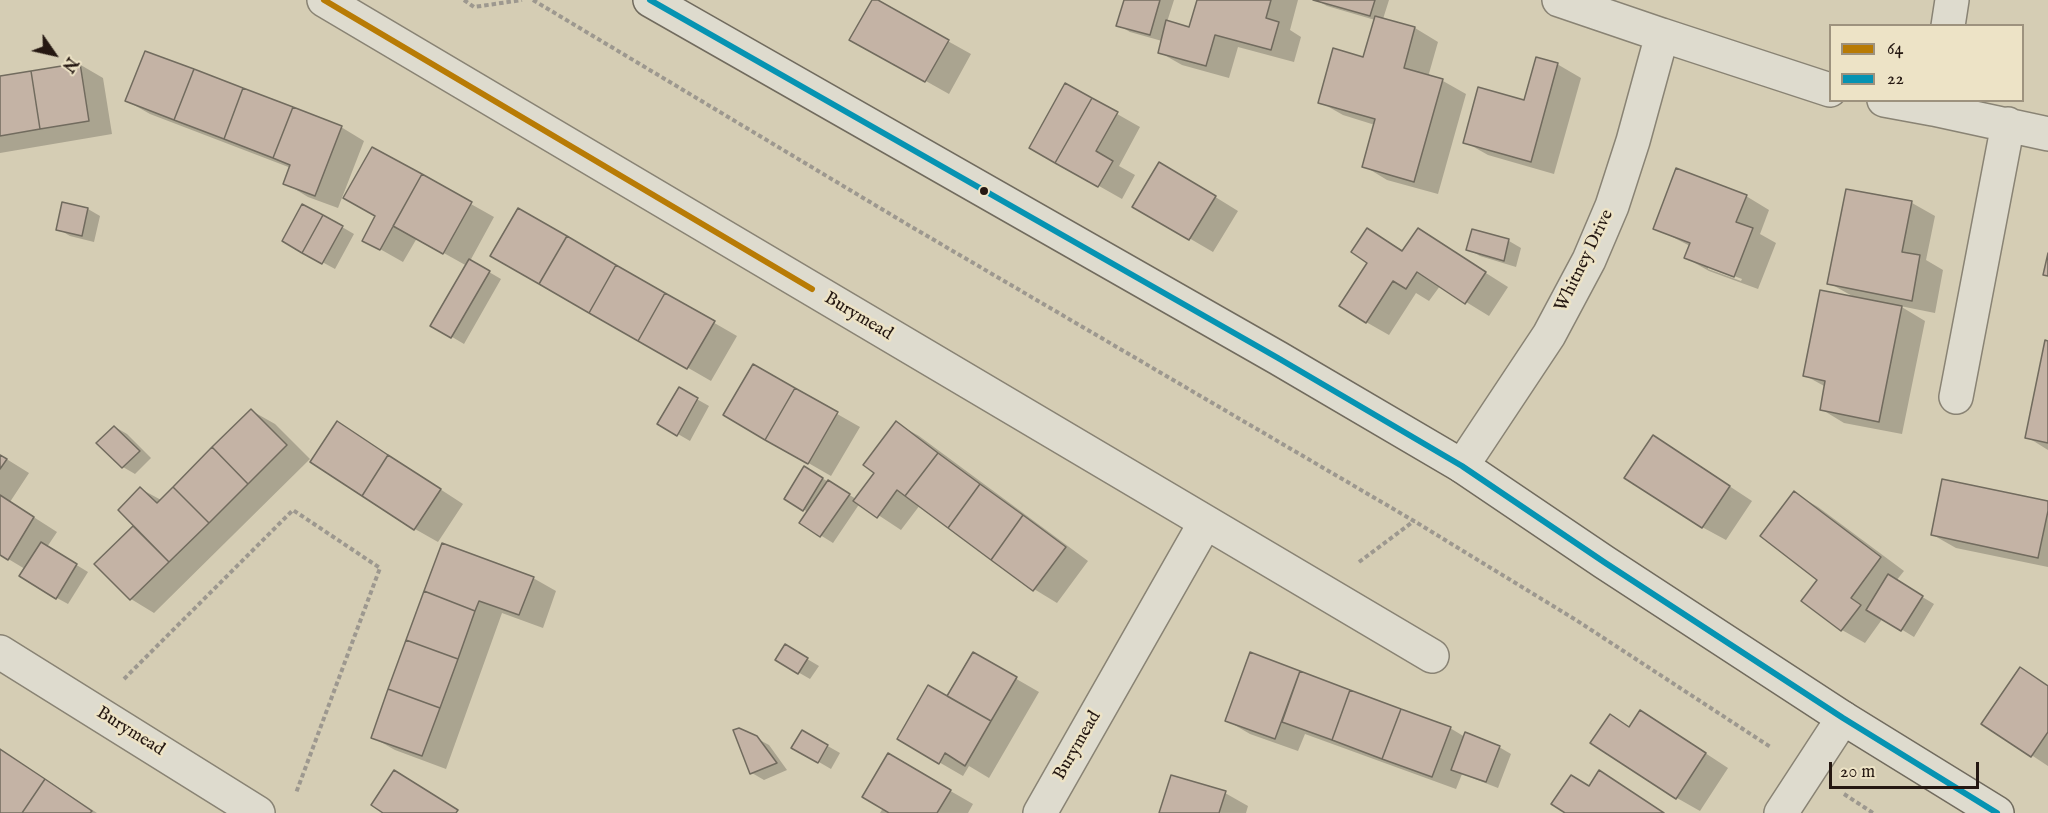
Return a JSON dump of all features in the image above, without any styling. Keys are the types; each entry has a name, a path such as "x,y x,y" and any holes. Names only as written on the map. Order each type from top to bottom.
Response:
{"street":[{"name":"Burymead","path":"324,0 1432,656"},
{"path":"650,0 1278,358 1462,466 1843,718 1997,813"},
{"path":"1559,0 1829,90"},
{"path":"1948,24 1952,0"},
{"name":"Whitney Drive","path":"1462,466 1550,335 1589,260 1612,206 1633,141 1662,35"},
{"path":"1904,102 1934,105 2048,134"},
{"path":"1956,397 2008,124"},
{"name":"Burymead","path":"1040,813 1205,523"},
{"name":"Burymead","path":"0,652 258,813"},
{"path":"1781,813 1843,718"}],"path":[{"path":"464,0 474,7 522,0"},
{"path":"533,0 906,224 1414,520 1576,620 1873,813"},
{"path":"96,711 129,672 292,510 381,568 293,802"},
{"path":"1320,591 1414,520"}],"building":[{"path":"872,0 878,0 949,40 925,82 849,40"},
{"path":"1124,0 1160,0 1150,35 1116,26"},
{"path":"1197,0 1271,0 1266,18 1279,22 1271,50 1215,35 1206,66 1158,53 1166,20 1189,27"},
{"path":"1313,0 1375,0 1370,16"},
{"path":"1375,16 1415,27 1404,68 1443,79 1414,182 1362,167 1375,119 1318,103 1333,48 1363,57"},
{"path":"145,51 194,69 174,120 125,101"},
{"path":"1536,57 1558,63 1531,162 1463,143 1478,87 1524,100"},
{"path":"80,63 89,121 40,129 31,71"},
{"path":"194,69 243,88 224,139 174,120"},
{"path":"31,71 40,129 0,136 0,76"},
{"path":"1065,83 1092,98 1055,163 1029,148"},
{"path":"243,88 293,107 273,158 224,139"},
{"path":"1092,98 1118,112 1096,151 1113,161 1098,187 1055,163"},
{"path":"293,107 342,126 315,196 283,184 290,165 273,158"},
{"path":"372,147 422,174 380,250 362,241 375,216 343,198"},
{"path":"1159,162 1216,196 1189,240 1132,207"},
{"path":"1676,168 1747,195 1736,222 1753,228 1734,277 1684,258 1690,243 1653,229"},
{"path":"422,174 472,202 443,254 393,226"},
{"path":"1846,189 1912,201 1902,252 1920,255 1912,301 1827,284"},
{"path":"62,202 88,208 82,236 56,230"},
{"path":"302,204 323,215 302,253 282,241"},
{"path":"518,208 567,236 539,284 490,256"},
{"path":"323,215 343,226 322,264 302,253"},
{"path":"1367,228 1402,251 1418,228 1486,272 1465,304 1417,272 1406,289 1393,281 1366,323 1339,306 1367,263 1351,252"},
{"path":"1472,229 1509,239 1504,261 1466,250"},
{"path":"567,236 616,265 589,313 539,284"},
{"path":"2048,253 2048,276 2043,275"},
{"path":"469,259 490,271 451,338 430,326"},
{"path":"616,265 665,293 638,341 589,313"},
{"path":"1820,290 1902,306 1879,422 1820,410 1825,381 1803,376"},
{"path":"665,293 715,321 687,369 638,341"},
{"path":"2045,340 2048,341 2048,443 2025,438"},
{"path":"753,364 795,388 765,440 723,415"},
{"path":"679,387 698,398 677,436 657,424"},
{"path":"795,388 838,412 808,464 765,440"},
{"path":"251,409 287,445 248,484 212,447"},
{"path":"337,421 388,455 362,496 310,462"},
{"path":"896,421 938,453 905,496 897,490 877,518 853,501 874,473 863,465"},
{"path":"114,426 140,451 122,468 96,443"},
{"path":"1653,435 1730,486 1702,528 1624,478"},
{"path":"212,447 248,484 209,523 173,487"},
{"path":"938,453 980,484 948,528 905,496"},
{"path":"0,455 7,459 0,469"},
{"path":"388,455 441,489 414,530 362,496"},
{"path":"804,466 823,478 803,511 784,499"},
{"path":"1942,479 2048,501 2038,558 1931,535"},
{"path":"828,480 850,494 820,537 799,523"},
{"path":"980,484 1023,515 991,560 948,528"},
{"path":"140,487 157,503 173,487 209,523 169,562 118,510"},
{"path":"1794,491 1881,557 1851,598 1861,605 1841,631 1801,601 1817,580 1760,536"},
{"path":"0,495 34,517 8,560 0,555"},
{"path":"1023,515 1066,547 1033,591 991,560"},
{"path":"133,526 169,562 130,600 94,564"},
{"path":"41,542 77,564 56,599 19,576"},
{"path":"442,543 534,577 519,615 479,601 475,611 424,591"},
{"path":"1888,574 1923,596 1901,631 1866,610"},
{"path":"424,591 475,611 458,659 406,640"},
{"path":"406,640 458,659 440,708 388,689"},
{"path":"785,644 808,658 798,674 775,660"},
{"path":"973,652 1017,677 991,721 947,696"},
{"path":"1250,652 1300,671 1275,739 1225,721"},
{"path":"2020,667 2048,686 2048,732 2031,757 1981,724"},
{"path":"1300,671 1350,690 1332,740 1282,722"},
{"path":"928,685 991,721 965,766 945,753 939,764 897,739"},
{"path":"388,689 440,708 422,756 371,738"},
{"path":"1350,690 1401,709 1382,759 1332,740"},
{"path":"1401,709 1451,727 1432,777 1382,759"},
{"path":"1640,710 1706,753 1676,799 1590,743 1610,714 1629,727"},
{"path":"739,728 757,736 777,763 750,774 733,730"},
{"path":"802,730 828,745 818,763 791,748"},
{"path":"1465,732 1500,746 1486,782 1451,770"},
{"path":"0,749 45,779 22,813 0,813"},
{"path":"888,753 951,790 937,813 889,813 862,797"},
{"path":"394,770 458,810 456,813 383,813 371,805"},
{"path":"1599,770 1664,813 1565,813 1551,804 1571,775 1589,786"},
{"path":"1171,775 1226,791 1219,813 1159,813"},
{"path":"45,779 92,811 90,813 22,813"}],"transit line":[{"name":"64","path":"324,0 812,289"},
{"name":"22","path":"650,0 1278,358 1462,466 1843,718 1997,813"}]}
